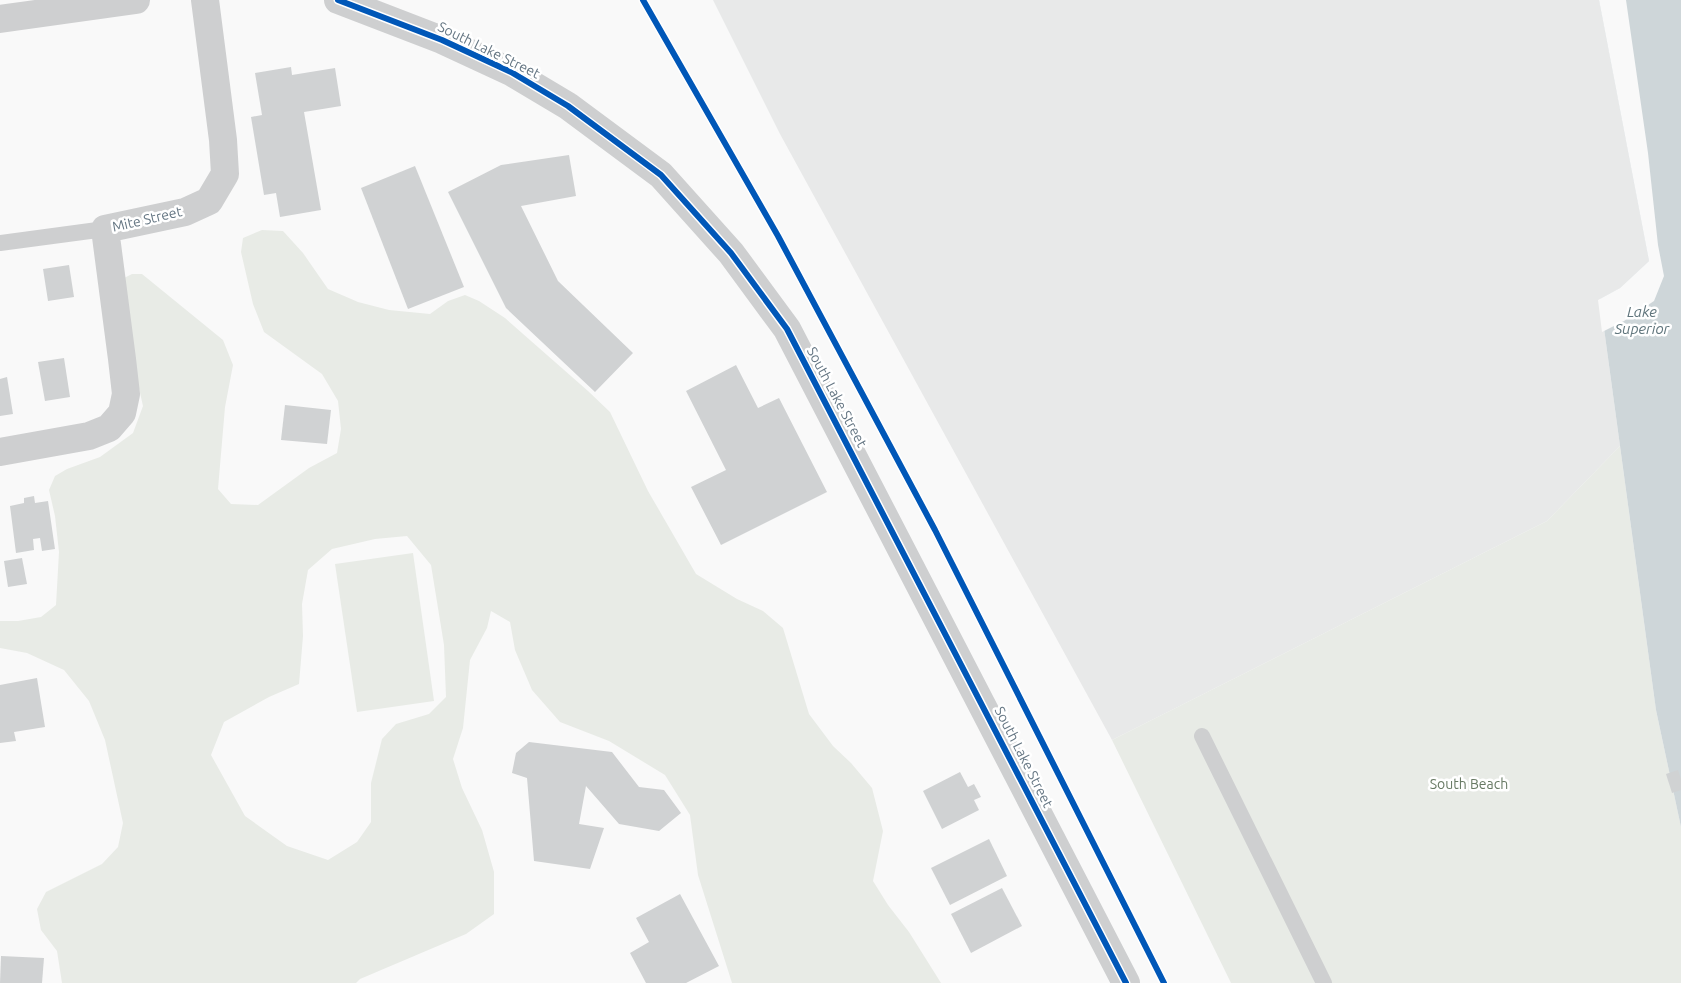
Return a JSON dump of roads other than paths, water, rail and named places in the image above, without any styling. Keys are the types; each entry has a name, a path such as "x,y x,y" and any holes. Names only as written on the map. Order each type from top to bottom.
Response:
{"street":[{"path":"0,20 136,0"},
{"name":"Mite Street","path":"0,452 88,436 109,428 122,413 126,394 104,229 185,212 209,201 225,174 223,140 205,0"},
{"name":"South Lake Street","path":"338,0 442,40 511,72 568,106 661,175 731,252 787,329 1126,983"}],"lane":[{"path":"0,243 104,229"},
{"path":"1202,736 1324,983"}],"water":[{"name":"Lake Superior","path":"1599,0 1681,0 1681,827 1656,710 1600,299 1620,288 1649,261"}],"park label":[{"name":"South Beach","path":"1469,784"}]}
